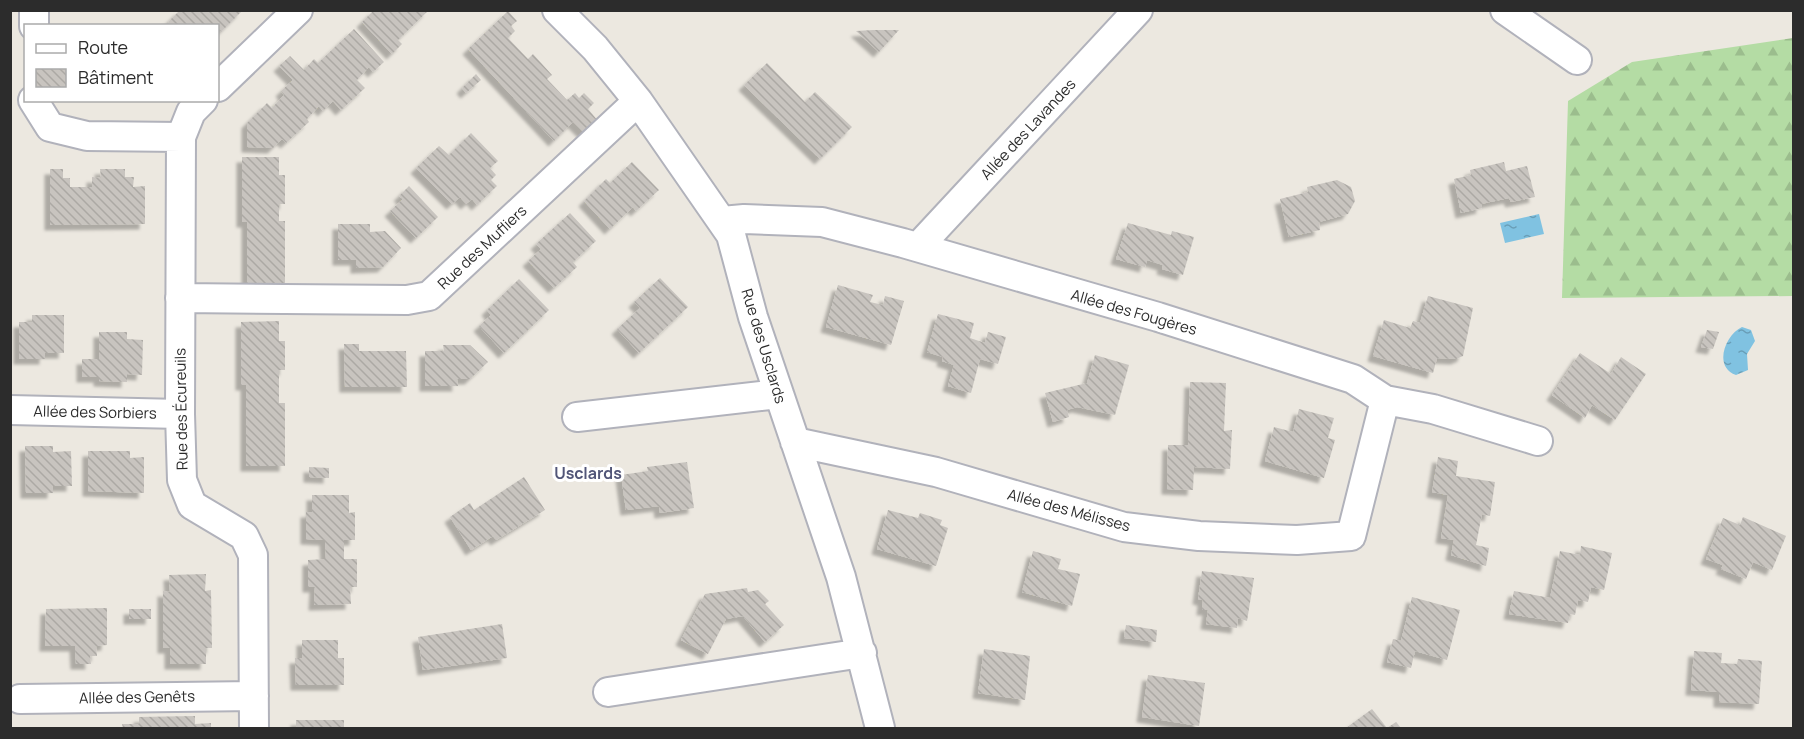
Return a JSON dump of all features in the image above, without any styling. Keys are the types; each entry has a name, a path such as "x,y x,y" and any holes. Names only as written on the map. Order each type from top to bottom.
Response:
{"street":[{"path":"219,86 298,10"},
{"name":"Rue des Usclards","path":"557,10 595,48 638,101 731,235 753,317 841,577 885,728"},
{"name":"Allée des Lavandes","path":"918,248 1138,10"},
{"path":"1505,10 1577,60"},
{"name":"Rue des Mufliers","path":"180,298 407,300 429,296 638,101"},
{"path":"34,102 50,127 87,136 182,137"},
{"name":"Rue des Écureuils","path":"201,102 191,112 182,137 180,298 182,480 192,504 244,536 253,555 254,729"},
{"name":"Allée des Fougères","path":"722,221 744,219 822,222 1158,317 1353,379 1385,400 1433,409 1538,441"},
{"path":"577,417 779,394"},
{"name":"Allée des Mélisses","path":"795,442 936,472 1124,527 1199,536 1297,540 1352,536 1385,400"},
{"name":"Allée des Sorbiers","path":"10,410 180,414"},
{"path":"608,692 862,653"},
{"name":"Allée des Genêts","path":"20,699 254,696"}],"green space":[{"path":"1793,38 1793,296 1562,298 1568,101 1632,62"}],"water":[{"path":"1539,214 1544,234 1505,243 1500,223"},
{"path":"1742,327 1751,330 1755,341 1747,354 1748,370 1736,375 1729,371 1723,358 1731,337"}],"building":[{"path":"180,10 243,10 221,32 219,24 170,24 168,22"},
{"path":"374,10 429,10 398,40 402,44 392,54 362,22"},
{"path":"508,11 517,21 511,26 515,31 508,38 528,59 533,54 552,75 547,79 567,100 575,93 579,98 584,93 594,103 588,109 599,122 586,135 573,122 554,141 468,49"},
{"path":"354,29 384,62 373,72 369,67 357,80 365,88 341,110 333,101 323,111 319,106 307,119 309,122 286,143 282,139 273,148 247,147 247,123 267,103 272,108 284,95 281,91 293,80 279,66 290,56 304,70 314,59 318,63"},
{"path":"899,30 879,52 856,31"},
{"path":"767,63 805,102 815,92 852,127 820,159 744,85"},
{"path":"476,74 481,80 466,93 462,88"},
{"path":"471,133 498,161 490,168 496,175 491,180 497,186 477,205 472,199 466,204 460,197 452,204 416,168 439,146 449,155"},
{"path":"242,157 279,157 279,175 285,175 285,204 279,204 279,221 285,221 285,285 247,284 247,222 242,222"},
{"path":"632,162 659,190 636,211 633,207 610,229 584,201 606,179 610,183"},
{"path":"1504,162 1506,171 1527,166 1535,197 1511,202 1509,198 1481,204 1482,208 1461,213 1454,179 1471,175 1470,170"},
{"path":"50,169 63,169 63,178 70,178 70,187 92,187 92,177 101,178 100,169 125,169 125,177 134,177 133,187 145,186 145,224 50,225"},
{"path":"1337,180 1351,187 1355,201 1348,214 1319,222 1320,230 1289,237 1280,199 1308,192 1307,187"},
{"path":"409,186 438,217 416,238 390,211 403,199 399,196"},
{"path":"570,213 596,241 573,262 577,267 554,288 528,261 541,249 536,244"},
{"path":"1128,223 1171,235 1172,231 1194,237 1183,275 1162,269 1163,265 1147,260 1145,267 1116,259"},
{"path":"338,224 370,224 370,232 385,231 401,248 383,267 356,268 356,260 338,260"},
{"path":"660,278 688,307 639,353 617,329 640,308 634,302"},
{"path":"519,279 549,310 504,353 479,326 491,315 487,310"},
{"path":"838,285 873,295 870,302 883,305 885,296 904,301 891,345 826,327"},
{"path":"1428,296 1473,308 1463,356 1456,359 1437,358 1433,373 1373,356 1384,320 1410,328 1413,321 1420,323"},
{"path":"938,314 974,323 970,338 985,343 988,332 1006,337 998,364 980,359 971,393 948,386 954,365 942,361 943,357 927,352"},
{"path":"32,315 64,315 64,353 45,353 45,359 19,359 19,322 32,322"},
{"path":"279,321 279,341 285,341 285,370 279,370 279,403 285,403 285,466 246,466 246,385 241,385 241,322"},
{"path":"1707,330 1719,332 1713,349 1701,347"},
{"path":"99,332 127,332 127,339 143,340 142,375 127,374 127,382 99,381 99,377 82,377 82,359 99,359"},
{"path":"344,344 359,344 359,351 406,351 407,387 345,387"},
{"path":"443,345 470,345 488,362 470,379 457,379 458,386 425,386 425,351 444,351"},
{"path":"1580,353 1611,374 1621,357 1646,374 1615,420 1592,405 1585,418 1552,395"},
{"path":"1095,355 1129,365 1115,415 1077,407 1067,410 1069,417 1053,422 1045,393 1087,383"},
{"path":"1190,382 1226,383 1224,431 1232,430 1230,469 1194,467 1193,490 1167,489 1168,445 1188,445"},
{"path":"1299,409 1334,418 1328,438 1335,440 1324,478 1265,461 1274,427 1293,432"},
{"path":"25,446 53,446 53,452 71,451 72,486 53,486 53,493 26,493"},
{"path":"88,451 130,451 130,458 144,457 144,493 88,491"},
{"path":"1438,457 1458,461 1456,476 1495,482 1490,516 1482,514 1476,545 1489,548 1486,566 1451,555 1454,540 1441,538 1448,495 1432,492"},
{"path":"687,462 694,508 660,513 659,506 626,510 621,475 648,471 647,467"},
{"path":"309,467 329,468 329,478 309,477"},
{"path":"524,477 545,510 496,540 493,536 471,550 450,517 470,503 474,510"},
{"path":"312,495 349,495 349,513 355,512 355,540 344,540 344,559 357,559 357,587 350,587 351,604 314,605 315,587 308,587 308,560 326,559 325,540 306,539 306,512 312,512"},
{"path":"888,510 918,518 920,513 942,520 940,525 948,528 936,566 877,549"},
{"path":"1743,517 1786,536 1772,570 1753,562 1746,579 1721,569 1723,565 1706,559 1723,518 1740,525"},
{"path":"1581,546 1612,553 1604,590 1591,587 1588,602 1578,600 1575,615 1570,614 1568,623 1509,614 1514,591 1550,598 1560,551 1580,555"},
{"path":"1033,551 1061,559 1058,569 1080,574 1072,606 1022,592"},
{"path":"1202,571 1254,578 1247,621 1238,618 1237,628 1206,624 1208,610 1202,610 1203,600 1198,599"},
{"path":"206,574 205,591 211,590 212,648 206,648 206,664 170,664 170,648 163,648 163,591 170,592 169,575"},
{"path":"747,588 748,592 758,590 769,601 765,604 784,625 765,642 743,616 726,619 708,654 681,640 705,594"},
{"path":"1412,597 1460,610 1447,660 1415,651 1411,668 1387,662 1393,639 1401,641"},
{"path":"107,608 107,645 96,646 97,656 90,656 91,664 76,664 75,646 45,646 46,609"},
{"path":"129,609 151,609 151,619 129,619"},
{"path":"502,624 507,658 423,670 418,637"},
{"path":"1126,625 1157,630 1156,642 1124,638"},
{"path":"302,640 338,640 338,658 344,658 344,685 296,685 295,658 302,658"},
{"path":"984,649 1030,656 1025,700 978,693"},
{"path":"1694,651 1722,653 1721,663 1737,664 1738,659 1762,661 1759,704 1719,702 1719,692 1691,690"},
{"path":"1148,675 1205,683 1199,726 1142,717"},
{"path":"1372,709 1387,728 1346,728"},
{"path":"195,716 195,724 211,723 211,728 123,728 122,724 139,724 139,717"},
{"path":"296,720 344,720 344,728 296,728"},
{"path":"1396,722 1401,728 1387,728"}],"district":[{"name":"Usclards","path":"588,473"}]}
